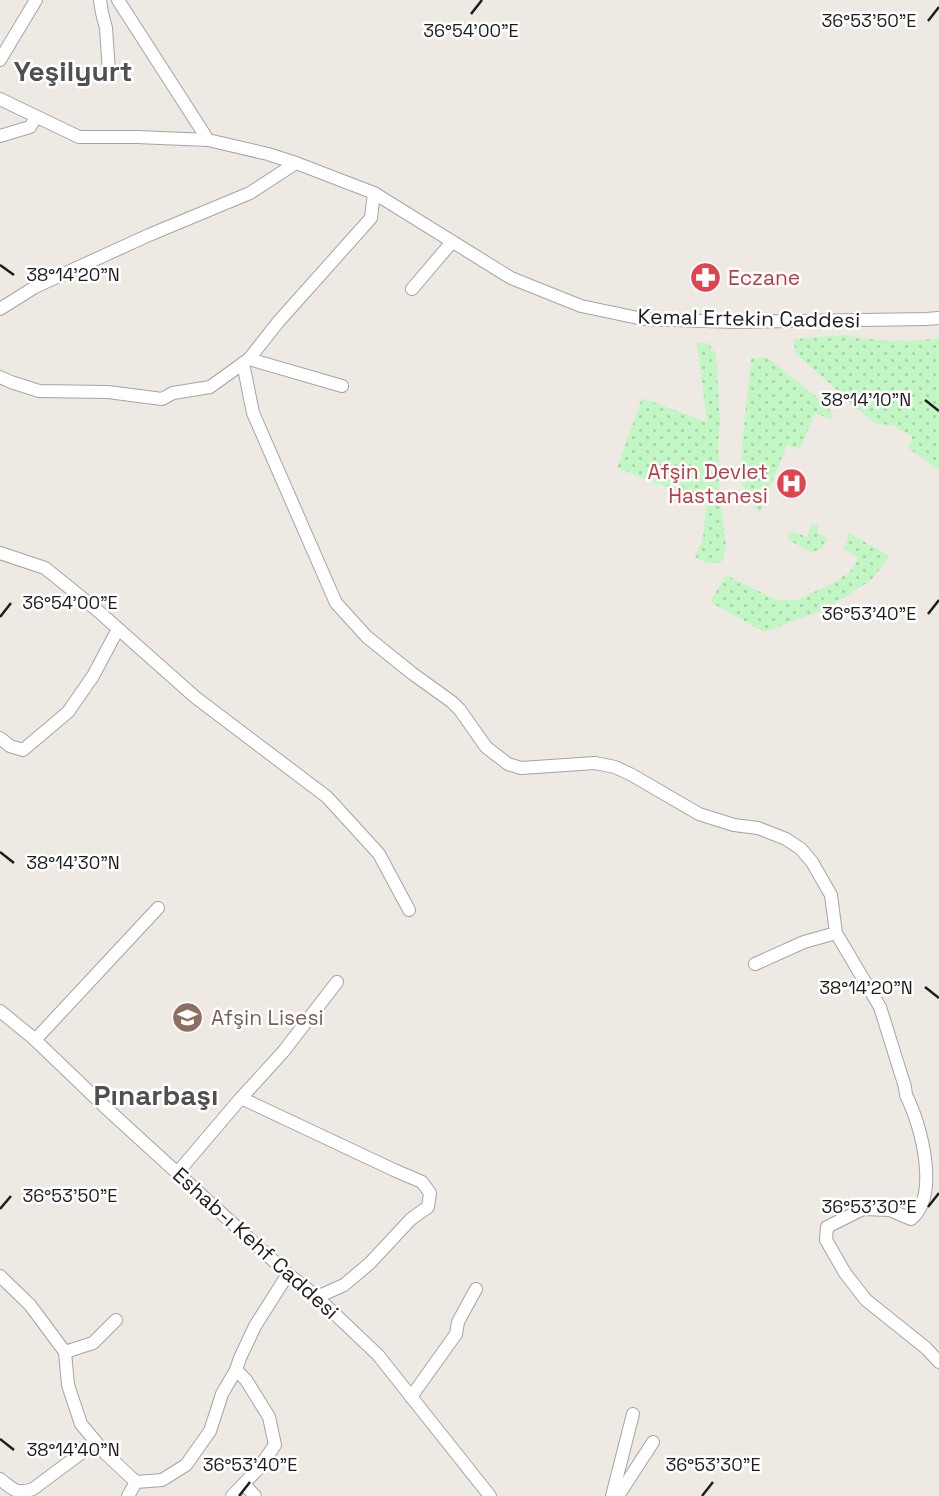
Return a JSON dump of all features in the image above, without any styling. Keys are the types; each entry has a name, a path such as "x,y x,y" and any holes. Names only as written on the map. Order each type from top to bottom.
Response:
{"street":[{"path":"0,60 36,0"},
{"path":"100,0 106,28 109,72"},
{"path":"118,0 208,141"},
{"name":"Kemal Ertekin Caddesi","path":"0,99 79,137 208,141 296,163 374,193 511,278 581,306 643,319 735,322 939,318"},
{"path":"0,136 30,127 36,117"},
{"path":"0,309 35,287 250,193 296,163"},
{"path":"0,377 39,391 108,392 162,399 173,393 210,387 246,361 371,218 374,193"},
{"path":"412,289 452,242"},
{"path":"246,361 342,386"},
{"path":"246,361 253,413 336,603 367,637 452,702 486,747 508,764 521,768 595,763 615,767 699,814 734,825 758,828 786,839 801,849 812,862 831,895 836,933 880,1007 906,1094 932,1149 939,1176 935,1199 924,1214 911,1219 890,1210 863,1209 827,1227 826,1240 845,1273 866,1300 926,1348 939,1362"},
{"path":"0,553 45,568 195,697 327,797 380,854 408,910"},
{"path":"0,738 10,746 23,750 68,712 93,676 118,629"},
{"path":"35,1040 158,908"},
{"path":"755,964 804,942 836,933"},
{"path":"178,1172 284,1052 337,982"},
{"name":"Eshab-ı Kehf Caddesi","path":"0,1011 35,1040 378,1355 490,1496"},
{"path":"241,1098 422,1182 430,1194 428,1207 411,1219 370,1263 344,1285 317,1297"},
{"path":"0,1276 30,1305 65,1352 68,1385 81,1424 106,1454 136,1482 162,1480 186,1465 210,1431 222,1394 236,1370 255,1326 288,1274"},
{"path":"411,1396 456,1334 458,1322 476,1289"},
{"path":"65,1352 93,1343 117,1320"},
{"path":"232,1496 258,1469 275,1445 269,1417 246,1380 236,1370"},
{"path":"612,1496 633,1413"},
{"path":"0,1479 22,1493 33,1489 96,1442"},
{"path":"618,1496 653,1442"},
{"path":"128,1496 136,1482"},
{"path":"244,1484 255,1496"}],"green space":[{"path":"843,335 891,341 939,338 939,470 908,448 912,437 893,425 875,424 795,353 794,339"},
{"path":"697,342 708,343 716,354 720,421 720,498 726,545 722,562 710,564 695,558 703,538 707,503 617,468 642,398 707,422"},
{"path":"751,358 768,358 819,399 830,410 833,420 815,413 800,449 787,445 759,514 739,475"},
{"path":"812,523 819,526 817,533 829,538 821,548 812,553 787,539 791,531 807,537"},
{"path":"849,533 890,556 870,581 826,609 764,632 710,602 726,575 777,600 797,600 833,583 850,572 858,558 844,549"}],"place":[{"name":"Eczane","path":"705,277"},
{"name":"Afşin Devlet Hastanesi","path":"791,483"},
{"name":"Afşin Lisesi","path":"188,1017"}],"district":[{"name":"Yeşilyurt","path":"73,71"},
{"name":"Pınarbaşı","path":"156,1095"}]}
